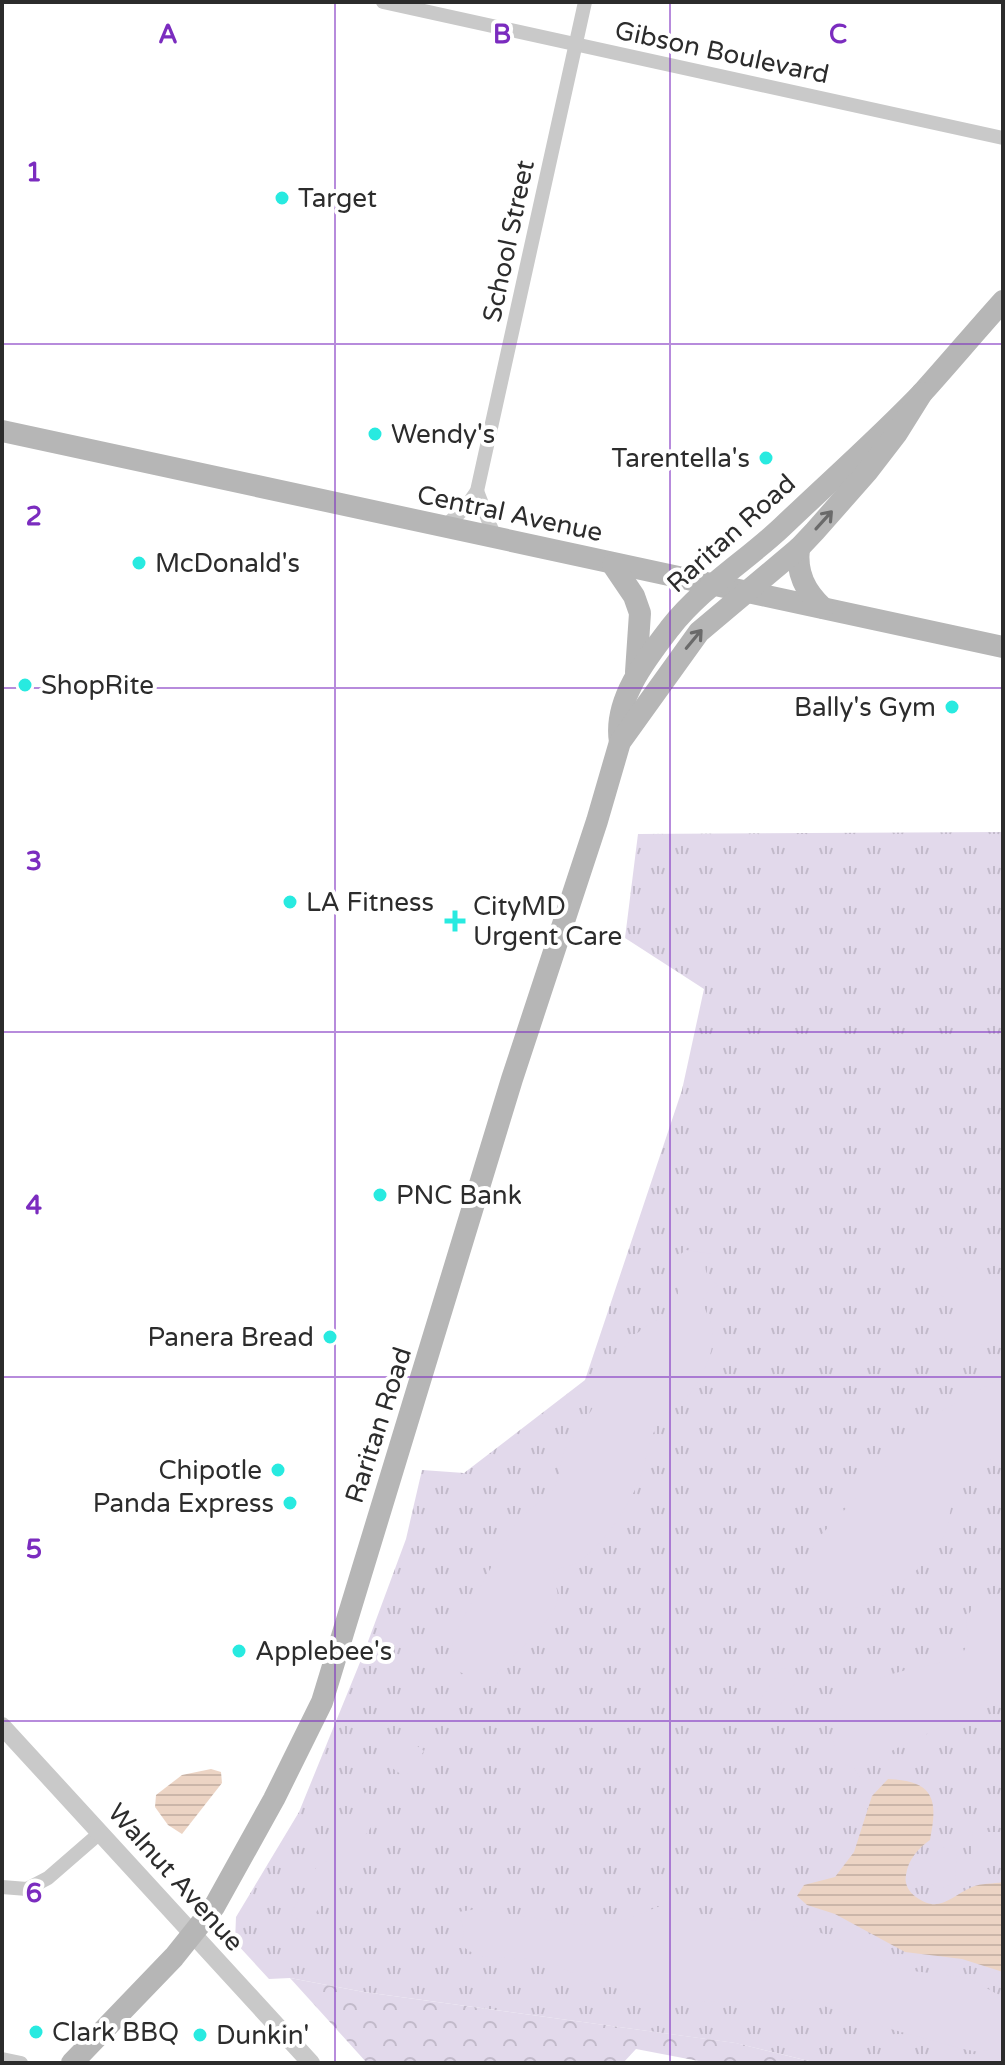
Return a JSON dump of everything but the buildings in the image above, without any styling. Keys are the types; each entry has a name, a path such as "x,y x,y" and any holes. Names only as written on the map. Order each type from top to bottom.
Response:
{"main road":[{"name":"Raritan Road","path":"72,2063 194,1934 217,1902 274,1799 322,1702 512,1079 583,866 620,742 621,715 635,681 672,626 784,525 922,393 1003,301"},
{"name":"Raritan Road","path":"620,742 699,632 799,548 867,472 922,393"},
{"name":"Central Avenue","path":"3,432 1003,647"},
{"path":"799,548 797,566 804,585 823,608"},
{"path":"613,565 634,596 640,613 635,681"}],"street":[{"name":"Gibson Boulevard","path":"383,2 1003,138"},
{"name":"School Street","path":"444,527 466,507 477,491 585,2"},
{"path":"477,491 495,538"},
{"name":"Walnut Avenue","path":"2,1726 311,2063"},
{"path":"2,1887 27,1889 48,1878 101,1832"},
{"path":"2,2059 21,2063"}],"green space":[{"path":"1003,832 1003,2063 817,2063 735,2043 364,1992 290,1978 269,1979 235,1942 236,1917 299,1812 406,1539 422,1470 464,1473 585,1380 682,1090 704,989 625,938 638,834"},
{"path":"935,1247 947,1248 962,1278 972,1284 1003,1273 1003,1338 964,1349 947,1346 948,1325 958,1308 935,1291 928,1281 927,1262"},
{"path":"686,1250 712,1254 706,1263 706,1271 719,1285 704,1297 713,1340 700,1378 690,1394 659,1423 639,1481 613,1526 585,1557 553,1572 557,1602 539,1630 489,1679 476,1680 458,1671 452,1661 453,1636 518,1519 555,1489 565,1449 591,1411 621,1351 635,1335 650,1323 667,1316 678,1303 678,1256"},
{"path":"1003,1379 1003,1455 977,1466 964,1478 955,1494 945,1534 932,1554 905,1579 867,1604 856,1608 842,1607 828,1600 817,1587 809,1563 811,1552 821,1535 933,1416"},
{"path":"1003,1592 1003,1676 980,1706 885,1754 871,1763 860,1777 854,1768 843,1764 832,1735 837,1716 846,1701 859,1689 890,1674 959,1657 966,1648 968,1617 973,1609"},
{"path":"783,1667 799,1679 776,1710 760,1700"},
{"path":"408,1739 424,1751 405,1777 389,1766"},
{"path":"366,1792 386,1806 348,1860 328,1847"},
{"path":"973,1832 1003,1832 1003,1859 972,1863"},
{"path":"950,1845 957,1847 955,1880 940,1888 930,1883 931,1865 940,1850"},
{"path":"322,1859 345,1875 327,1900 304,1885"},
{"path":"303,1893 322,1904 307,1925 290,1914"},
{"path":"660,1906 698,1916 776,1922 815,1931 850,1943 904,1970 972,1980 997,1994 1003,2001 1003,2038 992,2049 979,2052 865,2022 806,1999 681,2001 599,1985 551,1963 477,1956 465,1948 457,1948 463,1927 458,1913 452,1910 477,1909 579,1925 628,1919"},
{"path":"290,1978 364,1992 736,2043 817,2063 709,2063 636,2049 623,2063 367,2063"}],"shaded area":[{"path":"211,1769 221,1772 222,1783 182,1834 168,1825 155,1807 156,1795 182,1775"},
{"path":"888,1779 915,1783 929,1794 933,1803 930,1840 914,1855 907,1870 906,1885 913,1895 924,1902 938,1904 976,1886 1003,1882 1003,1972 962,1959 905,1952 835,1914 807,1905 797,1896 804,1885 835,1877 854,1852 872,1796"}],"place":[{"name":"Target","path":"282,198"},
{"name":"Wendy's","path":"375,434"},
{"name":"Tarentella's","path":"766,458"},
{"name":"McDonald's","path":"139,563"},
{"name":"ShopRite","path":"25,685"},
{"name":"Bally's Gym","path":"952,707"},
{"name":"LA Fitness","path":"290,902"},
{"name":"CityMD Urgent Care","path":"455,921"},
{"name":"PNC Bank","path":"380,1195"},
{"name":"Panera Bread","path":"330,1337"},
{"name":"Chipotle","path":"278,1470"},
{"name":"Panda Express","path":"290,1503"},
{"name":"Applebee's","path":"239,1651"},
{"name":"Clark BBQ","path":"36,2032"},
{"name":"Dunkin'","path":"200,2035"}]}
